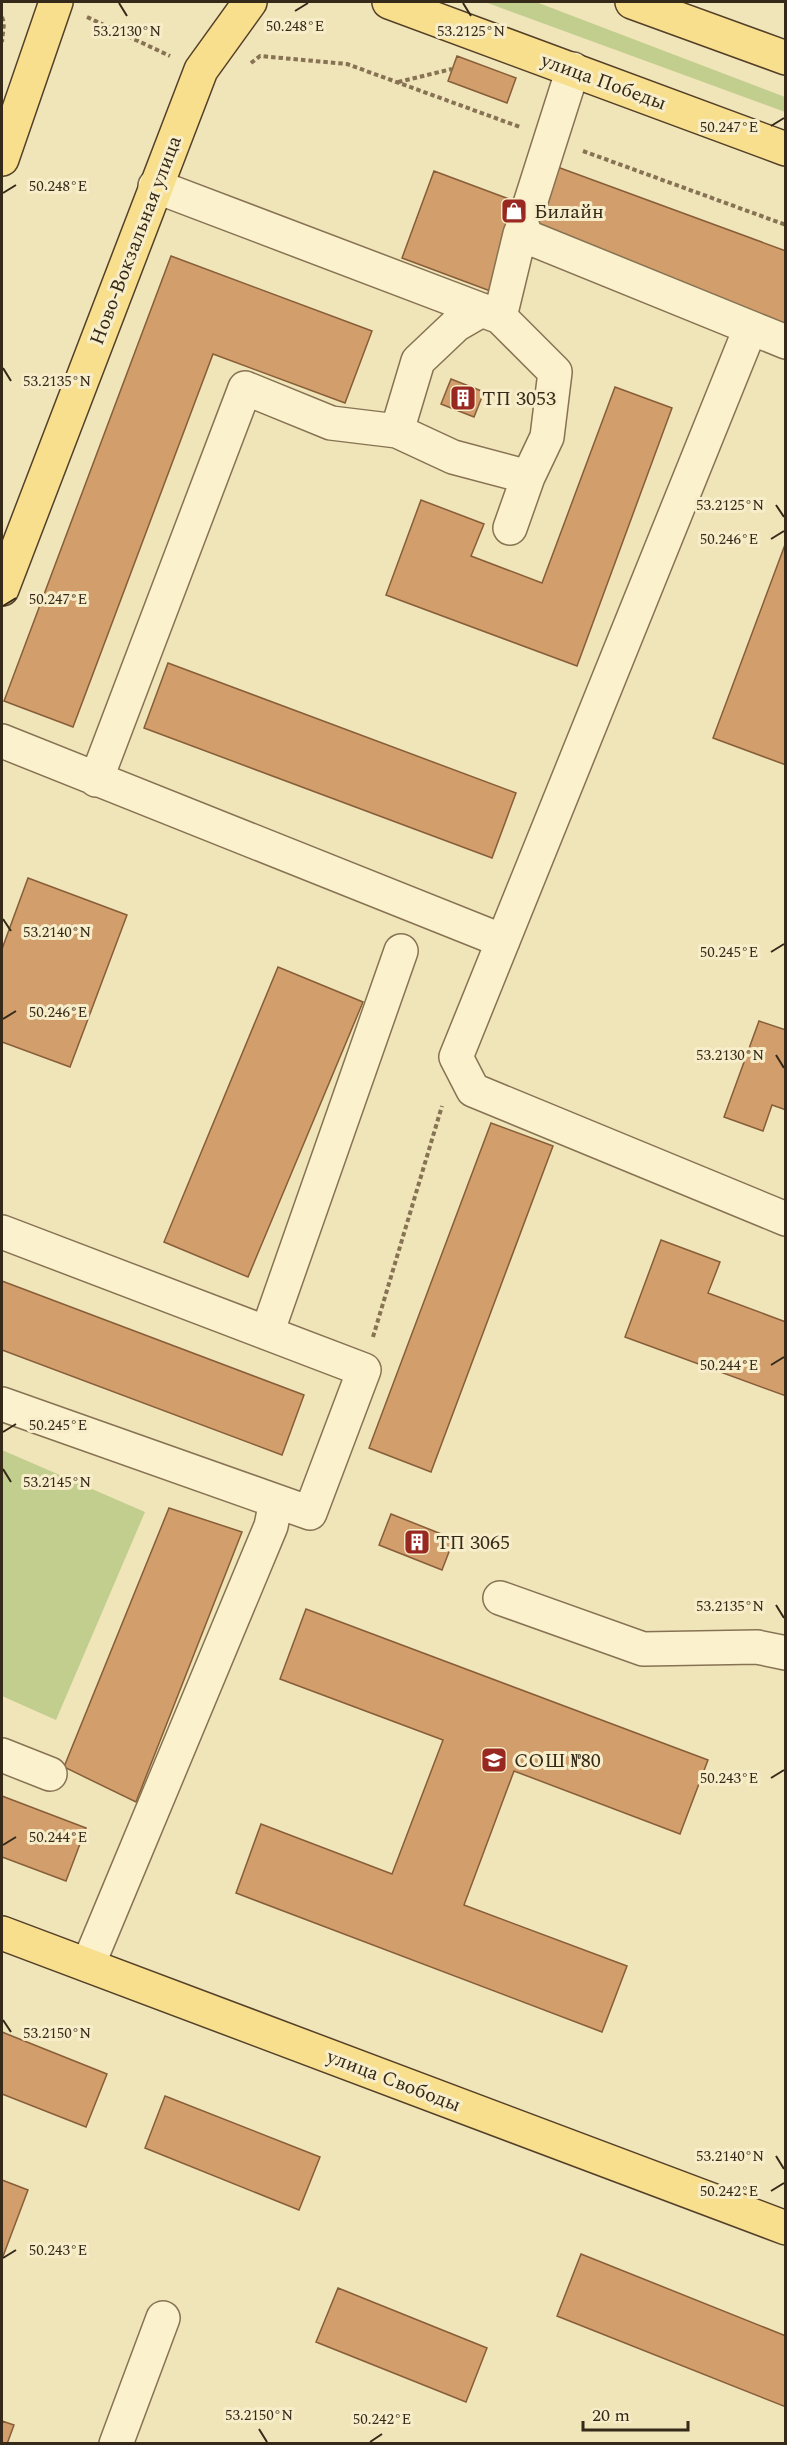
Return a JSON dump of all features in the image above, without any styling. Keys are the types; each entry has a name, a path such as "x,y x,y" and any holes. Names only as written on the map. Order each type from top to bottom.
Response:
{"main road":[{"path":"2,159 57,2"},
{"name":"Ново-Вокзальная улица","path":"2,589 201,70 250,2"},
{"name":"улица Победы","path":"389,2 786,149"},
{"path":"632,2 786,58"},
{"name":"улица Свободы","path":"2,1932 786,2228"}],"lane":[{"path":"491,313 524,223 573,69"},
{"path":"155,186 491,313 555,372 547,436 528,477 510,528"},
{"path":"524,223 750,329 786,342"},
{"path":"397,431 418,361 456,325 491,313"},
{"path":"750,329 456,1057 473,1090 786,1220"},
{"path":"96,780 245,388 331,423 397,431 453,456 528,477"},
{"path":"2,741 503,941"},
{"path":"267,1333 401,951"},
{"path":"2,1232 364,1370 310,1513 2,1404"},
{"path":"88,1965 271,1526 276,1500"},
{"path":"500,1598 643,1649 756,1647 786,1653"},
{"path":"2,1755 50,1774"},
{"path":"116,2444 163,2318"}],"path":[{"path":"57,2 201,70 229,80 260,56 347,63 786,225"},
{"path":"2,17 4,23 2,42"},
{"path":"397,82 452,69"},
{"path":"364,1370 456,1057"}],"green space":[{"path":"485,2 536,2 785,97 785,112"},
{"path":"2,1450 145,1512 56,1720 2,1696"}],"building":[{"path":"457,56 516,78 507,103 448,81"},
{"path":"552,165 786,251 786,324 518,225"},
{"path":"434,171 525,205 493,292 402,258"},
{"path":"171,256 372,331 345,403 213,354 73,727 4,701"},
{"name":"ТП 3053","path":"451,379 484,392 474,417 441,404"},
{"path":"615,387 672,408 577,666 386,595 421,500 484,524 471,556 542,583"},
{"path":"786,542 786,765 713,738"},
{"path":"168,663 516,793 492,858 144,728"},
{"path":"28,878 127,915 70,1067 2,1042 2,949"},
{"path":"278,967 363,1002 248,1277 164,1242"},
{"path":"759,1021 786,1030 786,1110 772,1105 763,1131 724,1117"},
{"path":"491,1123 553,1146 431,1472 369,1448"},
{"path":"661,1240 720,1262 708,1293 786,1322 786,1396 625,1337"},
{"path":"2,1281 304,1395 282,1455 2,1350"},
{"path":"169,1508 242,1532 136,1802 64,1767"},
{"name":"ТП 3065","path":"391,1514 454,1539 442,1570 379,1545"},
{"path":"306,1609 708,1760 680,1834 514,1771 464,1905 627,1966 602,2032 236,1893 261,1824 392,1874 443,1740 280,1679"},
{"path":"2,1796 86,1828 66,1881 2,1857"},
{"path":"2,2032 107,2074 86,2127 2,2094"},
{"path":"165,2096 320,2157 299,2210 145,2148"},
{"path":"2,2180 28,2190 2,2259"},
{"path":"581,2254 786,2336 786,2407 557,2316"},
{"path":"338,2288 487,2348 466,2402 316,2342"},
{"path":"2,2421 14,2425 7,2444 2,2444"}],"place":[{"name":"Билайн","path":"514,211"},
{"name":"ТП 3053","path":"463,398"},
{"name":"ТП 3065","path":"417,1542"},
{"name":"СОШ №80","path":"494,1760"}]}
